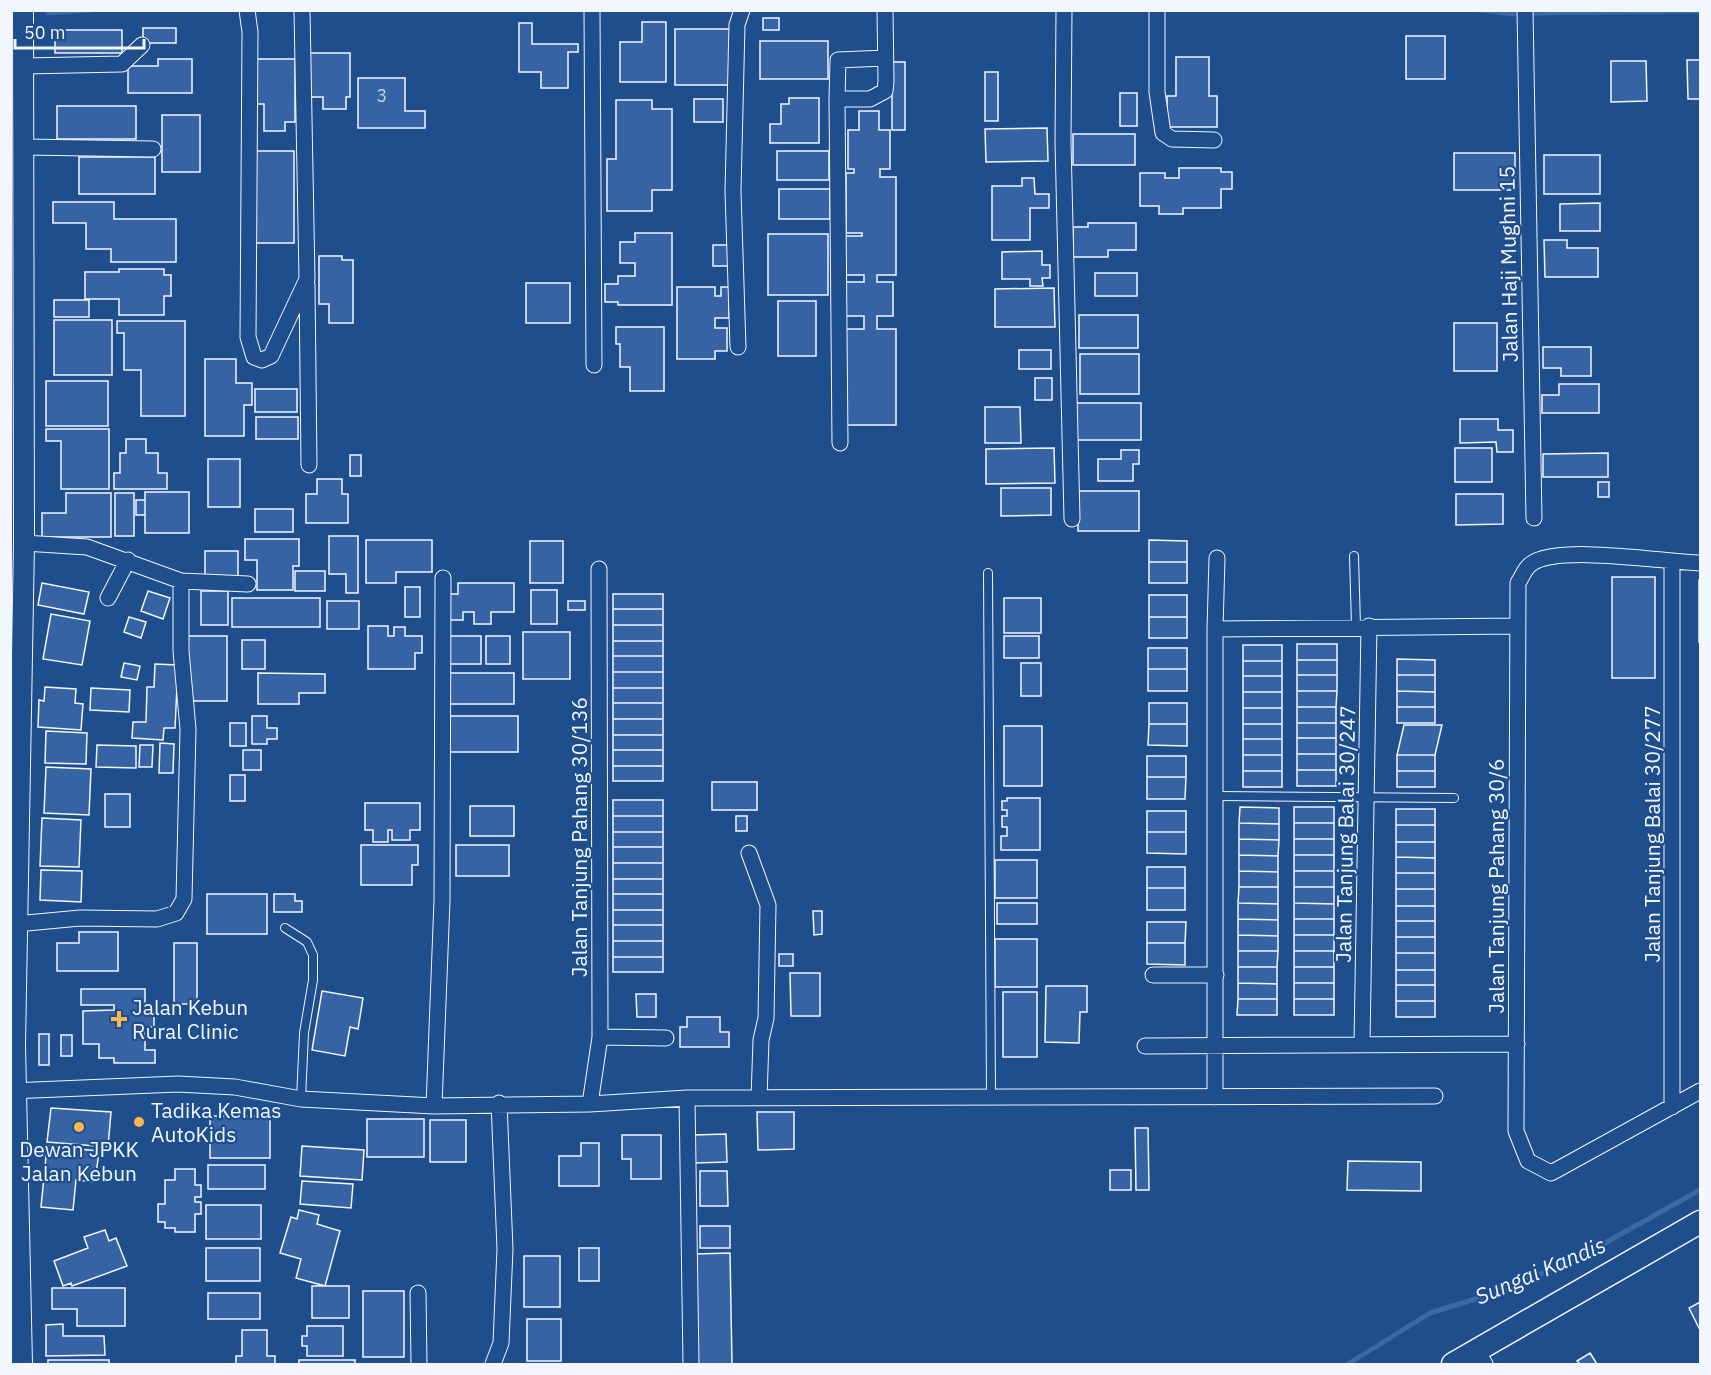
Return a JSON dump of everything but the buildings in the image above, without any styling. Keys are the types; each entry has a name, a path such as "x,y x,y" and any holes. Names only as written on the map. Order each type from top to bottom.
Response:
{"main road":[{"path":"1453,1365 1482,1359 1701,1222"}],"street":[{"path":"22,1365 13,1091 16,924 16,664 24,543 18,389 24,147 23,10"},
{"path":"592,10 594,31 594,365"},
{"path":"738,347 733,191 737,25 742,10"},
{"path":"837,99 870,99 885,91 885,10"},
{"path":"1064,10 1064,153 1072,519"},
{"name":"Jalan Haji Mughni 15","path":"1525,10 1534,518"},
{"path":"247,12 250,44 248,337 254,357 262,360 271,356 307,279"},
{"path":"302,16 309,465"},
{"path":"1157,17 1157,92 1163,133 1172,139 1214,140"},
{"path":"24,66 122,64 142,45"},
{"path":"840,443 838,60 885,58"},
{"path":"24,147 153,149"},
{"path":"24,543 87,547 181,581 248,584"},
{"name":"Jalan Tanjung Pahang 30/6","path":"1672,562 1565,555 1530,564 1518,582 1516,626 1516,1131 1528,1161 1551,1173 1672,1107"},
{"path":"1215,1097 1217,558"},
{"path":"108,598 128,560"},
{"path":"1672,562 1701,563"},
{"name":"Jalan Tanjung Balai 30/277","path":"1672,562 1672,1107"},
{"name":"Jalan Tanjung Pahang 30/136","path":"590,1104 600,1037 599,569"},
{"path":"434,1106 442,900 443,578"},
{"path":"16,924 80,918 157,919 176,913 184,899 188,729 181,651 181,581"},
{"name":"Jalan Tanjung Balai 30/247","path":"1362,626 1367,797 1362,1043"},
{"path":"1215,629 1516,626"},
{"path":"749,853 768,905 766,1018 761,1040 759,1098"},
{"path":"1153,975 1216,975"},
{"path":"600,1037 666,1038"},
{"path":"1145,1046 1362,1043 1517,1044"},
{"path":"13,1091 178,1084 235,1087 302,1099 434,1106 499,1103 590,1104 687,1098 1434,1096"},
{"path":"1672,1107 1701,1091"},
{"path":"687,1098 691,1365"},
{"path":"493,1365 501,1343 506,1249 499,1103"},
{"path":"418,1293 419,1365"}],"lane":[{"path":"1354,556 1362,626"},
{"path":"988,573 991,1097"},
{"path":"1216,796 1454,798"},
{"path":"285,928 308,942 313,956 313,980 304,1033 302,1099"}],"waterway":[{"path":"48,13 90,10"},
{"path":"1480,10 1514,14"},
{"path":"1534,13 1700,11"},
{"name":"Sungai Kandis","path":"1348,1364 1430,1313 1511,1288 1596,1248 1700,1190"}],"place":[{"name":"Jalan Kebun Rural Clinic","path":"119,1019"},
{"name":"Tadika Kemas AutoKids","path":"139,1122"},
{"name":"Dewan JPKK Jalan Kebun","path":"79,1127"}]}
